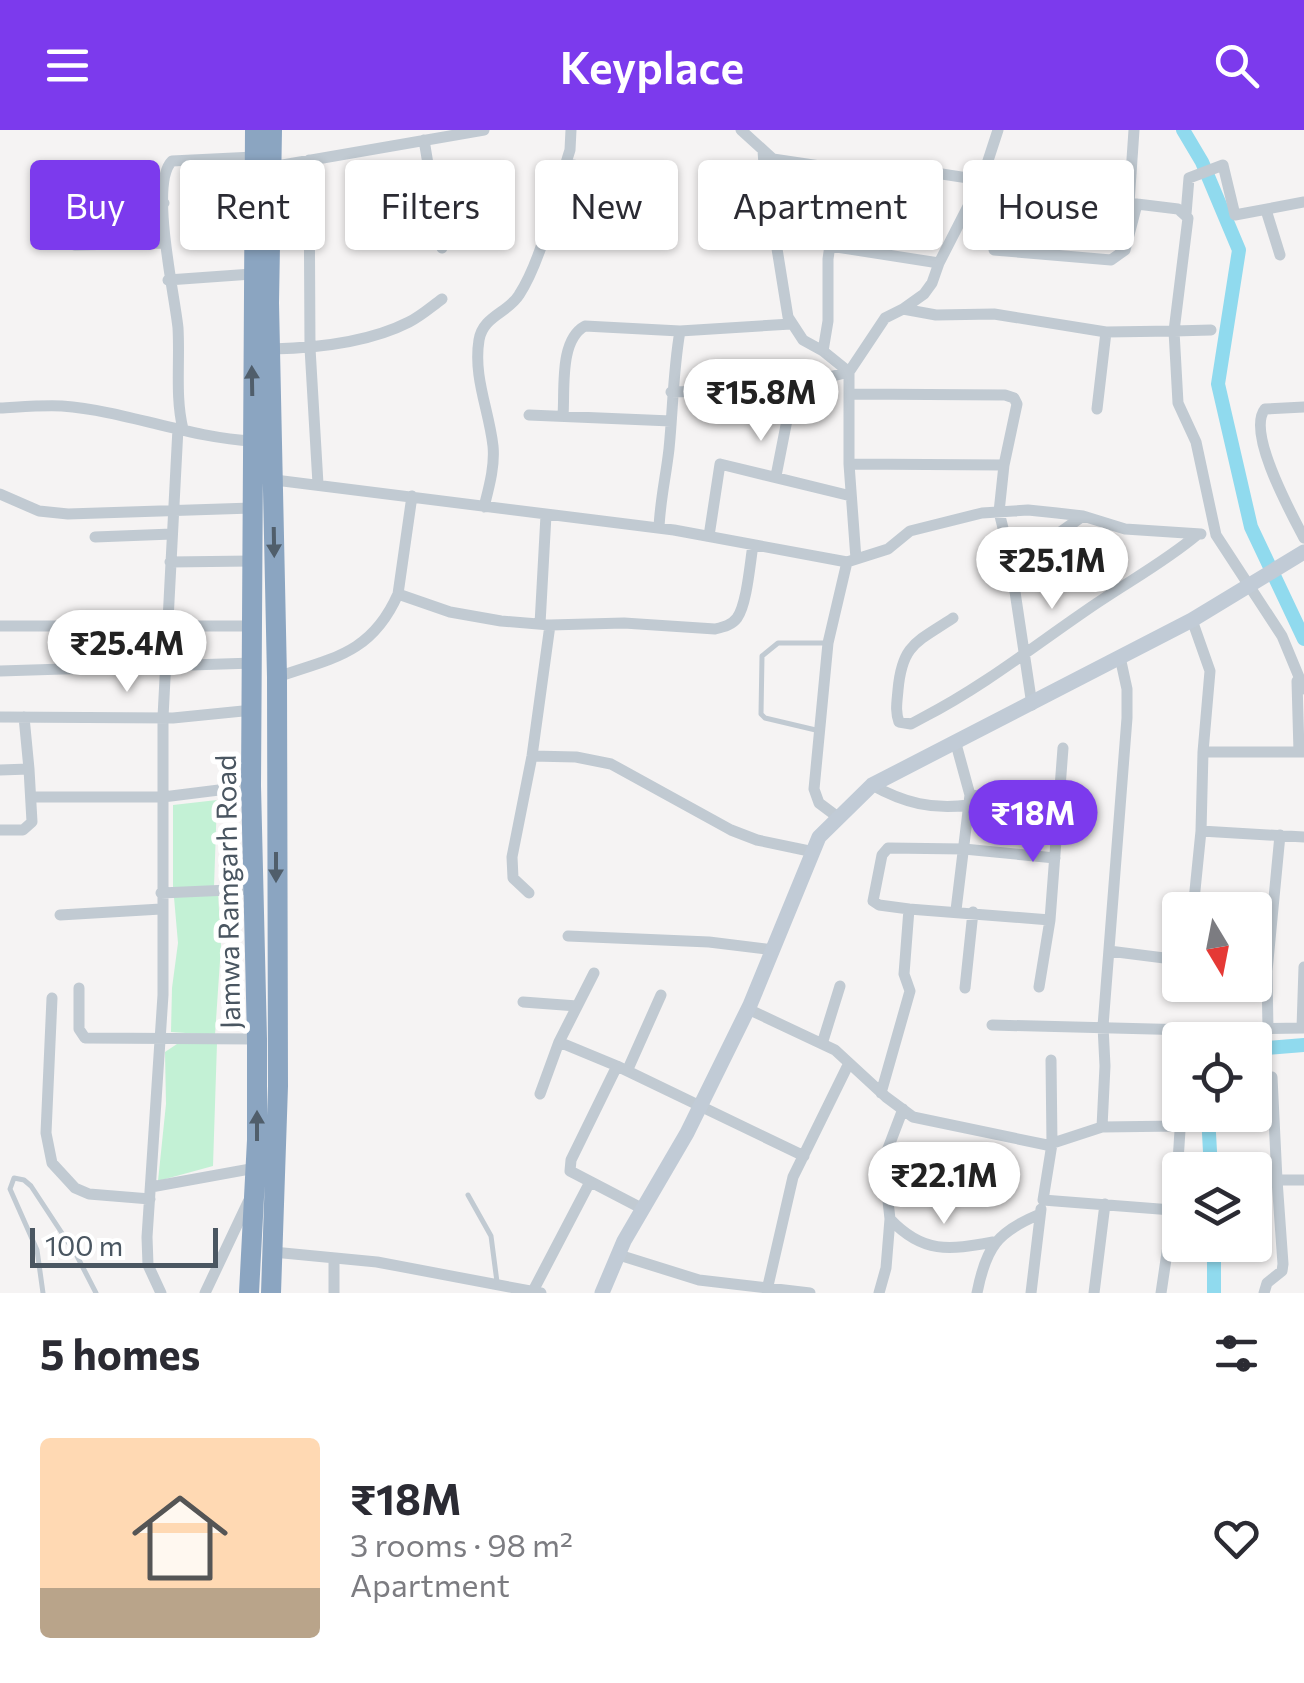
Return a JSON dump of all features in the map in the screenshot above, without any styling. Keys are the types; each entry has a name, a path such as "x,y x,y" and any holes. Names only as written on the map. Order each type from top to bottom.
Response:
{"highway":[{"name":"Jamwa Ramgarh Road","path":"255,130 262,160"},
{"name":"Jamwa Ramgarh Road","path":"264,160 272,130"},
{"name":"Jamwa Ramgarh Road","path":"249,1293 257,1039 252,890 254,250"},
{"name":"Jamwa Ramgarh Road","path":"267,250 277,677 278,1086 272,1293"}],"street":[{"path":"309,160 484,130"},
{"path":"567,160 571,130"},
{"path":"741,130 773,159 780,160"},
{"path":"988,160 998,130"},
{"path":"1134,130 1134,160"},
{"path":"424,140 427,160"},
{"path":"763,150 767,213 774,230 791,324 803,340 849,372"},
{"path":"160,1293 148,1265 161,1039 163,717 180,428 178,325 168,280 164,173 172,161 180,161"},
{"path":"1304,202 1234,215 1223,165 1189,178 1188,230 1174,331 1178,403 1206,474 1216,535 1255,582 1304,689"},
{"path":"160,203 164,203"},
{"path":"1134,203 1178,209 1186,214"},
{"path":"1266,210 1280,255"},
{"path":"839,818 823,808 816,797 814,776 828,643 851,561 849,372 884,318 924,294 963,217"},
{"path":"160,243 165,243"},
{"path":"309,250 310,348 318,484"},
{"path":"484,507 493,446 480,394 479,340 488,321 511,306 528,279 538,250"},
{"path":"823,351 830,250"},
{"path":"854,250 939,264"},
{"path":"994,250 1112,260 1125,250"},
{"path":"168,280 252,274"},
{"path":"272,349 310,348 363,338 409,322 442,300"},
{"path":"903,309 936,315 994,314 1106,332 1211,330"},
{"path":"563,416 570,340 585,326 680,331 791,324"},
{"path":"659,528 680,331"},
{"path":"1098,409 1106,332"},
{"path":"672,392 748,390 810,382 849,372"},
{"path":"851,394 1014,398 1017,404 999,512 1032,704"},
{"path":"0,408 62,406 226,440 253,441"},
{"path":"1304,407 1265,409 1258,420 1269,461 1304,538"},
{"path":"529,415 671,421"},
{"path":"776,476 787,420"},
{"path":"709,536 720,464 852,496"},
{"path":"849,464 1004,465"},
{"path":"252,479 659,528 851,561 888,549 910,531 940,521 999,512 1028,510 1083,516 1125,529 1216,535"},
{"path":"0,494 51,514 252,508"},
{"path":"277,677 358,648 376,633 398,594 412,496"},
{"path":"529,893 514,878 512,857 532,756 545,624 546,515"},
{"path":"1011,566 1083,516"},
{"path":"95,538 172,534"},
{"path":"953,618 917,642 902,660 896,710 899,722 910,724 934,713 1024,657 1038,643 1122,590 1198,534"},
{"path":"398,594 450,612 501,621 715,629 736,622 742,609 753,545"},
{"path":"602,1293 748,1009 820,837 872,785 1192,620 1299,555"},
{"path":"170,562 251,561"},
{"path":"1192,620 1210,671 1195,892"},
{"path":"0,626 254,626"},
{"path":"1102,1127 1102,1026 1127,718 1120,657"},
{"path":"0,671 254,663"},
{"path":"1203,752 1302,752 1297,672"},
{"path":"0,716 163,717 254,710"},
{"path":"0,830 29,827 32,822 24,717"},
{"path":"956,744 969,800 956,910"},
{"path":"1039,987 1050,920 1064,748"},
{"path":"532,756 576,757 611,764 731,830 814,852"},
{"path":"0,770 29,769"},
{"path":"872,785 910,803 950,808 969,800 1061,804"},
{"path":"31,797 163,797 252,786"},
{"path":"1200,831 1304,836"},
{"path":"1272,892 1280,835"},
{"path":"1050,920 909,909 873,901 885,852 894,847 1054,858"},
{"path":"161,893 252,890"},
{"path":"881,1092 910,992 904,974 909,909"},
{"path":"60,915 161,910"},
{"path":"966,988 973,912"},
{"path":"568,936 709,942 774,950"},
{"path":"1109,952 1162,958"},
{"path":"1272,1030 1303,1028 1304,967"},
{"path":"540,1094 559,1042 594,973"},
{"path":"822,1044 840,986"},
{"path":"79,988 78,1029 86,1038 257,1039"},
{"path":"643,1209 573,1174 570,1160 661,995"},
{"path":"52,998 46,1132 52,1163 75,1188 90,1194 151,1193 255,1177"},
{"path":"523,1002 577,1006"},
{"path":"748,1009 835,1050 914,1117 1046,1146 1102,1127 1162,1122"},
{"path":"992,1025 1102,1026 1162,1032"},
{"path":"559,1042 622,1067 804,1156"},
{"path":"1031,1293 1052,1144 1051,1060"},
{"path":"767,1290 789,1193 850,1064"},
{"path":"1264,1293 1283,1264 1272,1077"},
{"path":"879,1293 886,1268 890,1218 885,1174 887,1151 903,1109"},
{"path":"205,1293 255,1177"},
{"path":"1277,1180 1304,1180"},
{"path":"273,1252 377,1262 537,1292 590,1182"},
{"path":"1043,1200 1162,1209"},
{"path":"1094,1293 1105,1204"},
{"path":"977,1293 993,1242 1011,1226 1040,1214"},
{"path":"890,1218 901,1230 930,1246 952,1249 993,1242"},
{"path":"619,1254 741,1290 810,1293"},
{"path":"334,1258 334,1293"},
{"path":"1161,1293 1165,1262"}],"lane":[{"path":"820,731 761,714 762,656 778,644 828,643"},
{"path":"43,1293 36,1250 10,1189 14,1178 32,1186 96,1293"},
{"path":"468,1195 491,1236 498,1286"}],"green space":[{"path":"217,800 214,887 218,892 221,946 215,1035 171,1032 178,943 173,805"},
{"path":"217,1043 213,1166 158,1181 166,1104 165,1052 177,1044"}],"waterway":[{"path":"1183,130 1202,162 1239,250 1218,384 1251,527 1304,639"},
{"path":"1272,1048 1304,1045"},
{"path":"1209,1132 1210,1152"},
{"path":"1214,1262 1214,1293"}]}
